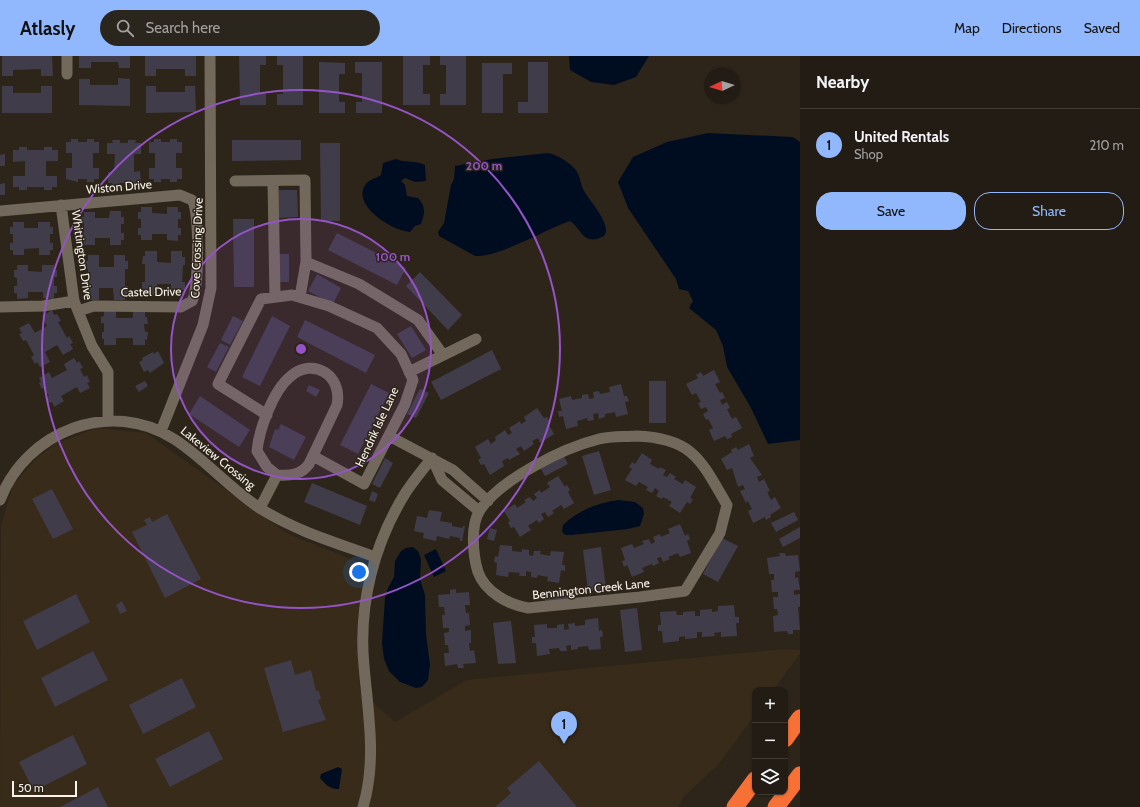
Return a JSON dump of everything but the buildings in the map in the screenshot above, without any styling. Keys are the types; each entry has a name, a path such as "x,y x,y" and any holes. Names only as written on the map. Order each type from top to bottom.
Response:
{"highway":[{"path":"788,735 800,718"},
{"path":"776,807 800,775"},
{"path":"735,807 752,784"},
{"path":"790,807 800,789"}],"street":[{"path":"67,56 67,74"},
{"name":"Cove Crossing Drive","path":"161,432 203,325 211,288 210,56"},
{"path":"235,181 305,180 306,262 300,297"},
{"path":"273,181 275,297"},
{"name":"Wiston Drive","path":"0,211 184,195 195,204 197,246"},
{"name":"Whittington Drive","path":"61,205 76,306 92,346 108,372 108,421"},
{"name":"Castel Drive","path":"0,307 181,307 189,304 195,297 197,246"},
{"path":"306,262 359,284 418,320 443,356"},
{"path":"267,415 218,384 261,299 292,295 329,306 377,328 401,354 409,372 476,339"},
{"path":"300,370 320,370 330,376 336,382 339,396 337,405 313,456 304,471 291,475 278,475 267,467 257,451 258,442 267,415 281,387 290,376 300,370"},
{"name":"Hendrik Isle Lane","path":"313,456 364,484 405,404 413,380 409,372"},
{"name":"Lakeview Crossing","path":"0,500 8,481 22,461 38,446 62,432 83,425 108,421 137,424 176,439 260,508 319,537 375,557"},
{"path":"388,436 432,458 453,470 488,501 479,511 442,480 432,458"},
{"name":"Bennington Creek Lane","path":"479,511 473,550 479,575 497,595 515,606 528,608 621,600 685,591 722,528 727,505 706,467 693,454 678,443 668,439 636,436 601,439 574,446 535,465 488,501"},
{"path":"363,807 370,768 372,741 364,664 363,628 367,595 375,557 389,522 403,497 432,458"},
{"path":"260,508 278,475"}],"shaded area":[{"path":"97,428 146,433 288,534 365,565 357,624 360,691 395,722 467,680 784,649 800,650 800,654 775,687 752,687 752,719 718,765 683,797 678,807 0,807 1,526 13,485 37,458 55,444"}],"water":[{"path":"569,56 649,56 636,77 614,85 591,82 570,70"},
{"path":"708,133 793,137 800,142 800,440 768,444 751,408 727,367 723,346 716,330 689,308 693,301 688,291 679,289 676,279 628,208 618,182 633,157 667,142"},
{"path":"548,153 562,159 577,171 583,189 603,219 606,231 604,236 597,239 587,238 570,221 509,248 485,255 475,256 439,236 438,232 444,223 451,185 454,179 455,166 492,159"},
{"path":"396,159 425,165 426,181 415,182 405,178 401,181 405,185 407,196 418,198 424,207 421,224 415,226 410,232 403,231 385,223 377,217 370,210 362,195 364,187 368,182 381,175 383,163"},
{"path":"619,500 635,502 643,508 644,514 640,526 628,529 572,535 566,535 562,532 563,525 582,511 596,505"},
{"path":"413,547 418,551 421,559 420,579 425,595 426,634 430,665 428,680 422,687 416,688 400,682 389,671 384,659 382,643 385,598 394,577 395,561 401,551 406,548"},
{"path":"436,549 446,571 434,577 424,555"},
{"path":"338,767 342,769 339,789 333,789 320,778 321,774"}],"place":[{"name":"United Rentals","path":"564,744"}]}
